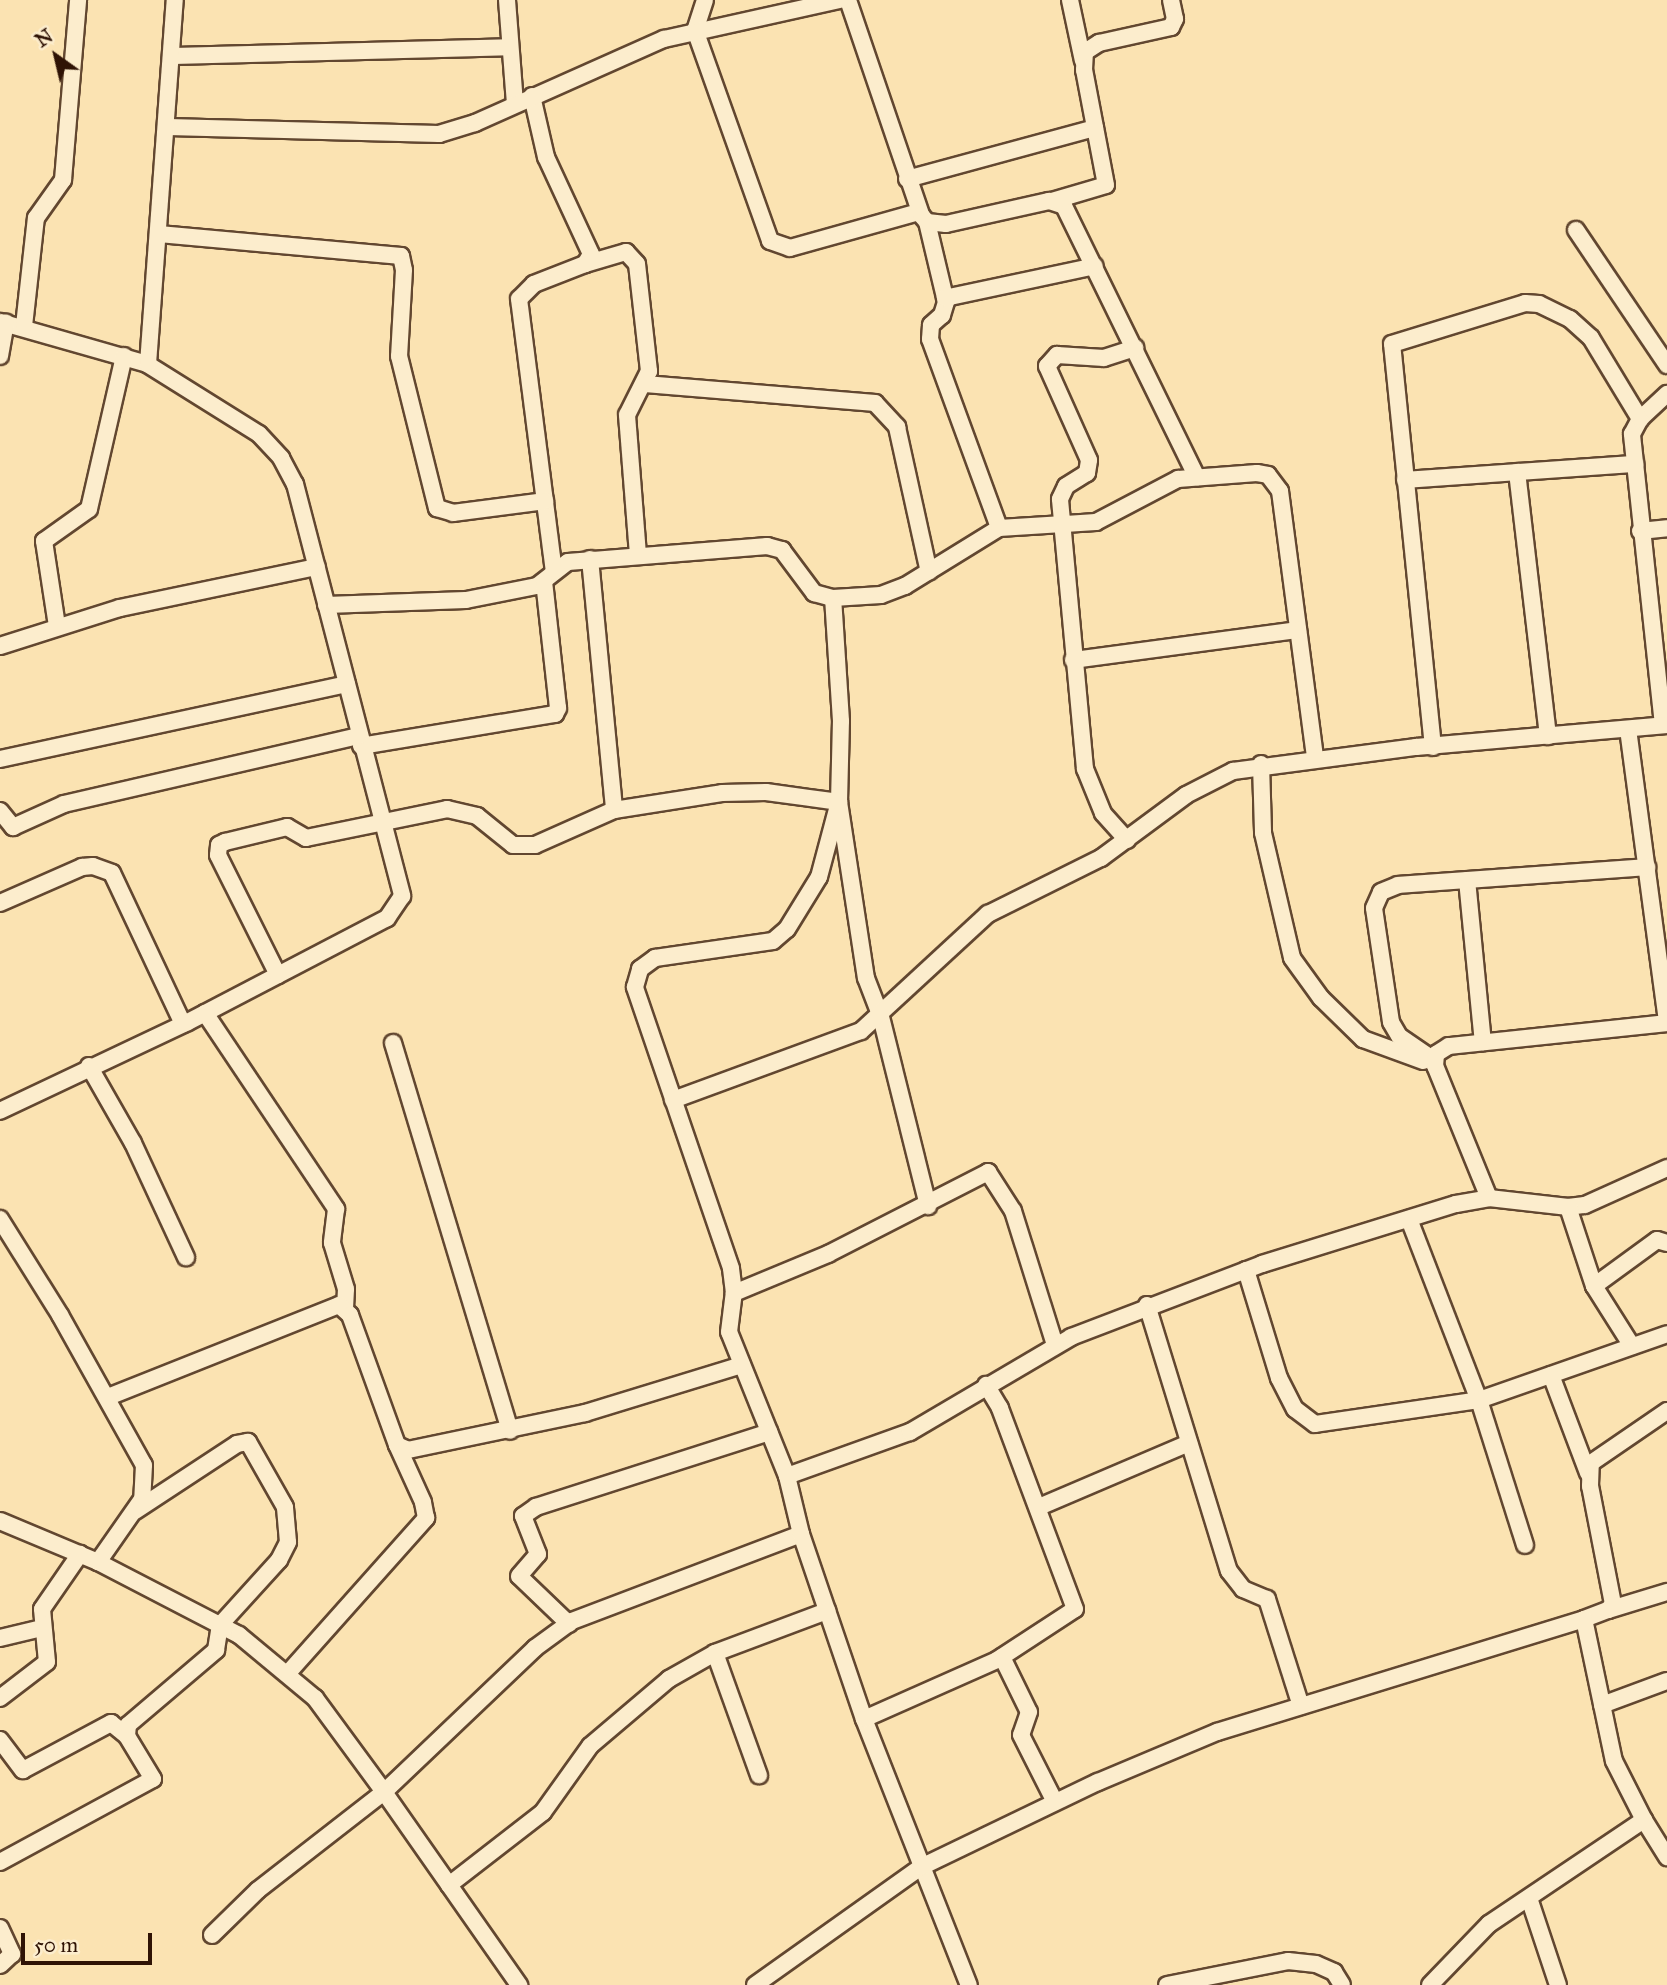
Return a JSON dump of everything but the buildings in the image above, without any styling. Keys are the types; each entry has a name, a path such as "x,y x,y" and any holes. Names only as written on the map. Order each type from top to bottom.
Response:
{"street":[{"path":"24,326 36,218 63,180 78,0"},
{"path":"148,364 168,127 175,0"},
{"path":"507,0 515,104"},
{"path":"705,0 695,30 770,241 790,248 923,217 946,225 1106,185 1070,0"},
{"path":"168,127 439,134 515,104 634,50 695,30 840,0"},
{"path":"848,0 907,179 923,217 945,298 942,315 931,326 930,339 999,528"},
{"path":"1083,61 1085,52 1099,43 1171,27 1175,19 1171,0"},
{"path":"172,56 510,47"},
{"path":"531,96 547,157 590,249 585,264"},
{"path":"907,179 1095,128"},
{"path":"1049,201 1069,211 1197,477"},
{"path":"1576,230 1667,365"},
{"path":"159,234 401,256 400,366 438,508 453,513 545,501"},
{"path":"0,811 13,827 64,804 360,741 555,714 558,708 545,501 519,299 534,284 585,264 626,252 635,257 649,371 645,384 627,415 638,556"},
{"path":"945,298 1096,266"},
{"path":"1433,747 1392,344 1525,303 1554,309 1581,328 1640,419"},
{"path":"0,356 3,322 148,364 259,434 281,458 295,484 360,741 400,884 400,905 387,918 183,1024 89,1066 0,1111"},
{"path":"1127,840 1103,813 1085,769 1061,522 1062,491 1090,466 1048,370 1049,362 1065,353 1104,358 1135,348"},
{"path":"57,626 44,541 89,509 124,356"},
{"path":"645,384 875,403 897,427 929,572"},
{"path":"673,1100 839,1043 881,1017 988,914 1127,840 1208,781 1261,764 1665,725 1640,531 1632,434 1640,419 1667,394"},
{"path":"1405,480 1634,464"},
{"path":"326,605 457,601 527,589 568,562 776,547 814,593 833,598 881,595 929,572 999,528 1110,518 1164,485 1197,477 1257,472 1275,482 1315,758"},
{"path":"1517,472 1548,736"},
{"path":"1640,531 1667,528"},
{"path":"590,559 614,810"},
{"path":"0,646 57,626 317,567"},
{"path":"833,598 841,722 839,802 866,978 881,1017 928,1206"},
{"path":"1073,660 1298,630"},
{"path":"0,759 347,684"},
{"path":"1434,1063 1449,1046 1667,1022 1628,729"},
{"path":"1261,764 1263,833 1292,958 1321,998 1363,1039 1434,1063"},
{"path":"278,975 218,855 219,845 287,827 306,838 429,810 466,811 513,845 535,845 614,810 744,791 839,802"},
{"path":"839,802 819,877 787,929 773,941 655,958 640,969 635,987 731,1268 734,1293 727,1324 788,1476 802,1534 864,1720 969,1985"},
{"path":"0,903 82,867 93,866 112,873 183,1024"},
{"path":"1489,1198 1434,1063 1394,1028 1374,908 1381,892 1398,886 1647,867"},
{"path":"1467,880 1483,1042"},
{"path":"205,1013 336,1209 333,1254 346,1289 345,1309 397,1445 424,1502 426,1518 288,1673"},
{"path":"393,1043 510,1431"},
{"path":"89,1066 133,1143 186,1257"},
{"path":"788,1476 891,1441 1055,1345 1147,1305 1246,1270 1409,1219 1489,1198 1568,1208 1602,1200 1667,1168"},
{"path":"734,1293 928,1206 983,1172 993,1175 1013,1211 1055,1345"},
{"path":"1568,1208 1594,1286 1632,1346"},
{"path":"0,1219 108,1397 144,1465 146,1483 135,1511 98,1562"},
{"path":"1409,1219 1479,1400 1525,1545"},
{"path":"1594,1286 1657,1240 1667,1243"},
{"path":"1246,1270 1279,1378 1305,1420 1325,1425 1479,1400 1667,1334"},
{"path":"1147,1305 1229,1571 1243,1589 1267,1599 1301,1706"},
{"path":"108,1397 332,1307 345,1309"},
{"path":"397,1445 416,1449 510,1431 597,1410 742,1365"},
{"path":"1551,1375 1588,1473 1613,1596 1608,1611"},
{"path":"864,1720 1002,1657 1075,1609 997,1400 986,1385"},
{"path":"1588,1473 1601,1454 1667,1411"},
{"path":"569,1624 519,1576 538,1554 523,1516 536,1507 769,1432"},
{"path":"127,1736 131,1720 215,1650 220,1625 279,1560 288,1542 285,1507 254,1447 248,1442 237,1444 135,1511"},
{"path":"1039,1507 1189,1443"},
{"path":"0,1521 98,1562 220,1625 288,1673 347,1738 519,1985"},
{"path":"212,1935 258,1890 384,1792 536,1648 569,1624 620,1600 802,1534"},
{"path":"0,1698 47,1662 42,1628 46,1598 80,1554"},
{"path":"755,1985 921,1867 1055,1802 1217,1732 1667,1592"},
{"path":"449,1885 543,1812 590,1746 634,1706 715,1653 827,1611"},
{"path":"1584,1619 1614,1761 1644,1820 1667,1857"},
{"path":"0,1638 42,1628"},
{"path":"715,1653 760,1775"},
{"path":"1002,1657 1029,1712 1021,1735 1055,1802"},
{"path":"1602,1705 1667,1681"},
{"path":"0,1740 23,1770 111,1723 127,1736 153,1775 150,1782 0,1862"},
{"path":"1430,1985 1489,1924 1644,1820"},
{"path":"1529,1898 1558,1985"},
{"path":"0,1928 12,1954 0,1965"},
{"path":"1167,1985 1288,1961 1316,1964 1334,1972 1342,1985"}]}
